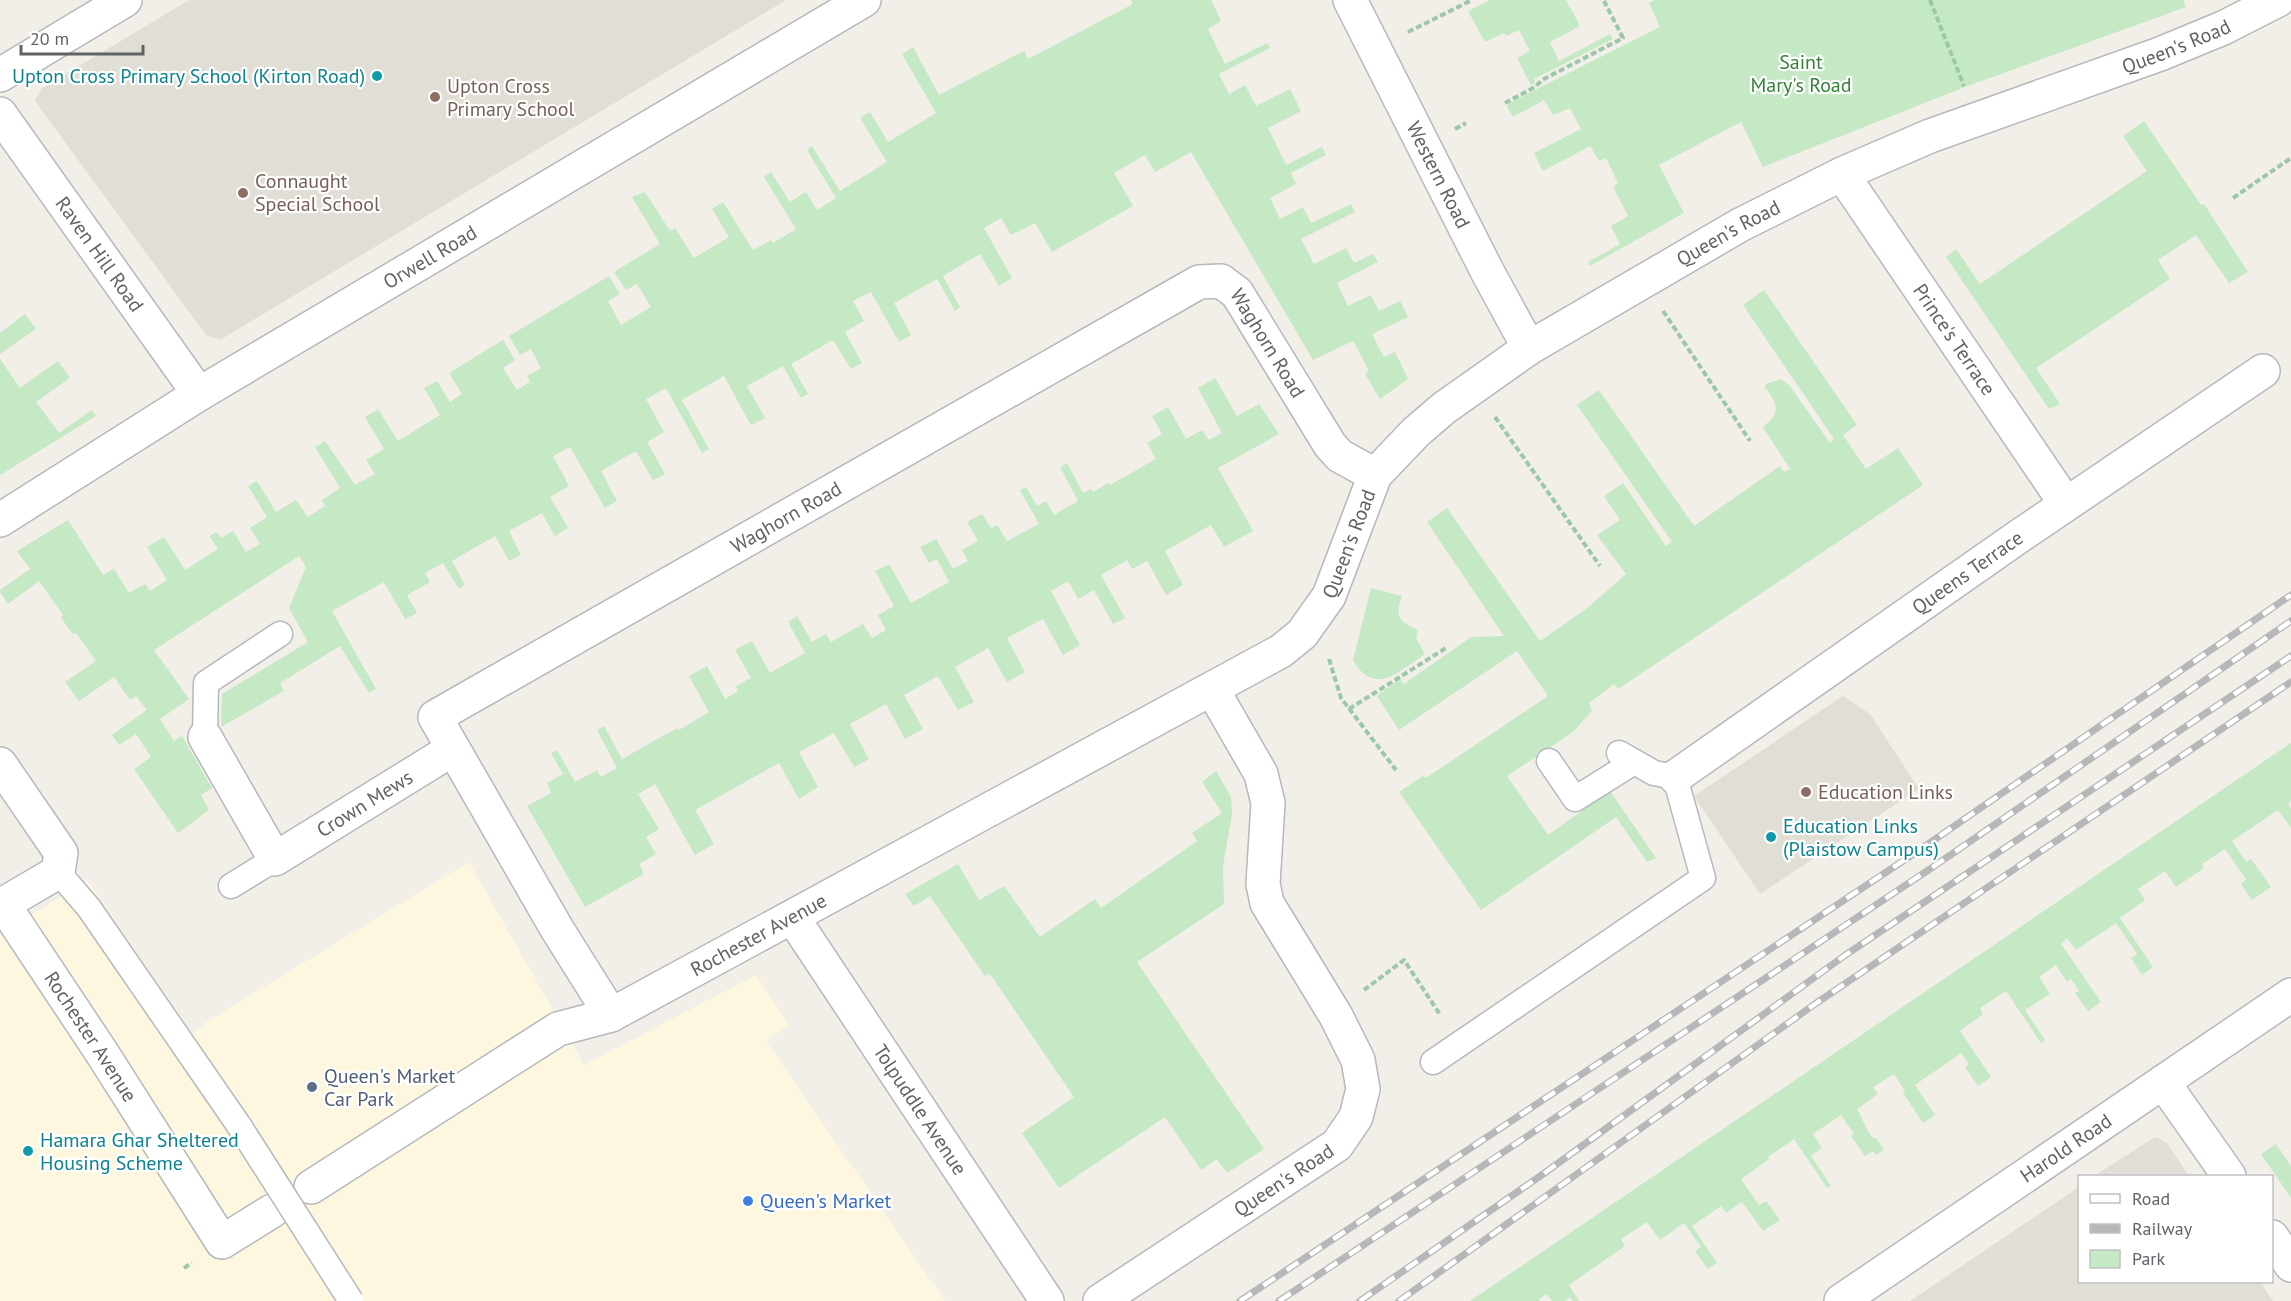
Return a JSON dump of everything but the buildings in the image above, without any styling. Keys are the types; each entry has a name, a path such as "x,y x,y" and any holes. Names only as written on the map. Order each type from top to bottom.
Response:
{"street":[{"path":"0,75 125,0"},
{"name":"Orwell Road","path":"0,520 199,394 864,0"},
{"name":"Western Road","path":"1350,0 1529,348"},
{"name":"Queen's Road","path":"1100,1301 1337,1145 1356,1117 1363,1089 1358,1060 1336,1016 1267,903 1263,884 1268,802 1261,774 1212,689 1281,651 1302,634 1317,615 1329,596 1375,475 1416,432 1529,348 1740,225 1842,174 1930,136 2160,54 2223,28 2278,0"},
{"name":"Raven Hill Road","path":"0,114 199,394"},
{"name":"Prince's Terrace","path":"1842,174 2066,504"},
{"name":"Waghorn Road","path":"611,1015 557,929 435,717 1199,282 1221,281 1237,293 1330,445 1340,456 1375,475"},
{"name":"Queens Terrace","path":"1675,777 2066,504 2263,371"},
{"name":"Rochester Avenue","path":"311,1186 558,1029 611,1015 1212,689"},
{"path":"205,737 275,859"},
{"name":"Crown Mews","path":"275,859 453,749"},
{"path":"0,764 61,853 58,872 2,905"},
{"name":"Rochester Avenue","path":"2,905 102,1053 222,1242 272,1211"},
{"name":"Tolpuddle Avenue","path":"793,918 1047,1301"},
{"name":"Harold Road","path":"1841,1301 2291,995"},
{"path":"2163,1082 2228,1175"},
{"path":"2273,1240 2291,1265"}],"lane":[{"path":"205,737 206,683 280,634"},
{"path":"1433,1062 1703,878 1675,777 1654,773 1626,758 1575,799 1549,761"},
{"name":"Crown Mews","path":"231,886 275,859"},
{"path":"58,872 90,908 240,1128 351,1301"}],"path":[{"path":"1435,18 1472,0"},
{"path":"1930,0 1965,87"},
{"path":"1505,103 1535,87 1542,80 1623,38 1604,1"},
{"path":"2233,198 2291,158"},
{"path":"1643,280 1750,441"},
{"path":"1474,387 1600,566"},
{"path":"1317,615 1341,698 1396,770"},
{"path":"1349,709 1446,648"},
{"path":"1336,1016 1373,982 1404,960 1446,1024 1467,1023 1474,1034"}],"shaded area":[{"path":"189,0 786,0 220,340 206,335 35,101 41,89"},
{"name":"Education Links","path":"1843,696 1870,714 1919,789 1760,894 1694,796"},
{"path":"469,862 584,1065 756,975 789,1025 766,1041 945,1301 0,1301 0,933 88,881 193,1034 205,1023"},
{"path":"2155,1137 2167,1143 2188,1175 2096,1175"},
{"path":"2078,1188 2078,1283 2261,1283 2273,1301 1910,1301"}],"green space":[{"path":"1131,0 1211,0 1221,21 1208,29 1225,64 1267,43 1270,48 1219,74 1229,94 1245,85 1256,106 1290,89 1301,111 1268,128 1286,165 1322,147 1326,155 1291,173 1296,184 1270,198 1280,219 1303,207 1311,223 1351,204 1355,212 1301,239 1314,264 1346,248 1354,263 1373,254 1378,262 1337,283 1348,306 1371,295 1379,311 1400,301 1408,317 1372,334 1384,357 1395,352 1408,379 1380,399 1365,374 1369,371 1353,341 1313,360 1191,152 1155,172 1145,155 1114,173 1133,206 1052,252 1035,223 1011,235 1001,218 984,228 1012,278 999,286 980,254 943,276 960,307 955,311 937,279 894,303 911,335 899,342 871,292 853,301 864,321 845,332 862,363 851,369 833,340 791,364 808,394 801,398 783,366 747,386 765,418 751,425 724,376 682,400 709,449 702,453 666,388 646,399 664,432 647,442 665,474 653,480 636,451 601,471 617,501 605,508 570,447 553,456 569,486 550,497 568,528 555,536 542,513 509,531 521,555 509,561 495,536 452,561 465,585 459,589 443,563 425,573 430,582 407,595 417,613 405,619 384,582 332,611 376,689 369,693 340,646 280,683 284,691 221,727 222,694 308,642 289,608 306,567 299,556 154,650 189,699 160,719 174,741 182,736 212,788 201,795 209,810 178,833 134,769 151,757 136,734 119,745 112,735 147,710 136,696 130,700 114,677 79,701 65,682 96,661 76,633 73,634 61,618 63,615 39,581 8,604 0,592 30,569 17,551 68,520 103,575 114,569 129,593 145,584 150,591 167,580 147,547 164,537 185,570 218,549 210,536 216,532 221,538 233,531 246,552 260,544 250,528 267,517 248,486 257,481 276,512 296,500 308,517 325,506 322,500 340,488 315,447 325,441 355,485 375,474 366,460 384,449 365,417 378,409 398,441 440,415 424,388 437,381 450,402 462,394 449,373 503,340 515,360 503,368 517,390 530,382 527,376 541,368 531,349 520,355 509,336 609,276 620,294 608,301 621,325 651,307 637,284 626,290 614,272 660,244 632,197 645,192 670,231 675,228 694,258 729,237 712,209 723,202 753,250 771,240 773,243 796,229 764,177 771,172 790,202 806,192 817,210 836,198 807,150 812,146 840,191 887,162 860,118 870,112 888,142 936,113 902,54 913,47 939,95 1024,51 1028,59 1133,4"},
{"path":"1490,0 1566,0 1580,26 1550,42 1559,61 1610,34 1613,39 1534,79 1535,83 1531,85 1517,58 1530,51 1519,30 1506,36 1504,33 1485,42 1468,11"},
{"name":"Saint Mary's Road","path":"1655,0 2183,0 2186,7 1965,87 1763,167 1741,122 1659,165 1684,213 1590,266 1588,262 1620,244 1611,226 1628,216 1613,187 1618,183 1606,158 1599,161 1590,146 1543,171 1534,153 1581,129 1570,108 1553,115 1544,100 1513,117 1507,107 1509,103 1660,27 1649,3"},
{"path":"2144,121 2201,205 2204,204 2248,272 2229,283 2196,235 2158,260 2170,279 2036,368 2060,404 2049,409 1946,257 1956,249 1980,284 2147,171 2123,136"},
{"path":"1764,290 1857,425 1843,435 1866,469 1898,448 1923,485 1618,689 1614,684 1589,703 1592,711 1573,732 1507,776 1548,835 1610,791 1656,858 1647,862 1616,817 1481,910 1399,792 1423,776 1426,778 1548,696 1517,651 1399,730 1377,696 1400,679 1404,684 1471,637 1504,636 1427,522 1447,508 1540,641 1586,609 1626,574 1597,535 1620,520 1604,496 1623,483 1666,546 1672,542 1577,405 1599,390 1694,526 1780,466 1784,472 1790,469 1763,427 1773,417 1776,408 1765,387 1766,384 1781,379 1789,385 1830,443 1834,439 1743,305"},
{"path":"25,314 36,329 0,354 0,333"},
{"path":"0,359 20,388 58,361 70,378 36,402 59,433 92,410 96,416 0,475"},
{"path":"1215,378 1237,416 1259,404 1279,434 1218,468 1253,531 1224,547 1211,525 1165,551 1183,585 1166,595 1147,561 1132,569 1127,560 1101,575 1125,618 1113,624 1094,590 1078,599 1068,581 1051,591 1080,645 1063,655 1043,619 1007,638 1025,672 1007,682 988,648 955,667 974,702 958,710 938,676 904,695 923,729 905,739 886,704 850,724 869,759 854,767 834,733 799,752 818,787 799,799 779,763 695,810 714,844 695,855 655,784 638,794 659,829 646,837 656,854 639,864 644,874 585,907 527,806 551,793 547,783 563,774 551,753 557,750 575,782 597,770 601,777 617,768 597,730 604,726 622,759 677,728 679,730 709,712 689,676 707,666 725,699 738,691 736,686 751,678 735,650 752,641 770,673 805,653 788,622 797,616 812,642 826,634 831,642 863,624 872,638 886,630 878,615 894,606 875,571 889,564 911,603 949,582 937,559 929,563 920,547 936,539 953,569 968,561 962,550 978,541 967,522 982,514 991,528 997,525 1007,541 1039,524 1020,490 1026,487 1037,506 1046,501 1054,515 1078,501 1060,467 1067,463 1083,493 1091,489 1093,492 1108,483 1110,485 1156,459 1147,443 1162,434 1152,416 1168,407 1186,439 1202,430 1209,440 1222,433 1198,388"},
{"path":"1371,588 1402,596 1399,608 1400,617 1406,624 1418,630 1416,638 1425,654 1387,678 1369,677 1353,660"},
{"path":"2291,743 2291,801 2288,804 2291,809 2291,828 2278,810 2232,841 2246,862 2251,859 2271,887 2252,900 2241,884 2246,879 2225,849 2202,864 2204,868 2176,887 2165,871 2138,889 2145,900 2120,918 2153,967 2142,975 2131,958 2137,954 2116,923 2076,950 2067,938 2061,944 2101,1002 2088,1011 2075,993 2079,991 2071,979 2067,982 2056,965 2039,977 2050,994 2025,1010 2045,1040 2041,1043 2006,991 1980,1008 1983,1014 1960,1031 1991,1077 1978,1086 1965,1067 1969,1064 1961,1053 1915,1085 1935,1115 1923,1123 1903,1093 1905,1091 1894,1074 1873,1087 1878,1094 1857,1109 1870,1134 1876,1138 1884,1150 1876,1155 1873,1151 1865,1156 1851,1136 1854,1134 1841,1115 1813,1134 1822,1148 1811,1156 1831,1186 1827,1188 1794,1139 1741,1179 1759,1205 1766,1201 1780,1220 1763,1231 1742,1202 1726,1213 1721,1206 1692,1226 1717,1263 1708,1269 1695,1251 1701,1247 1684,1223 1660,1240 1647,1222 1621,1239 1625,1246 1569,1285 1579,1301 1573,1301 1570,1297 1565,1301 1552,1301 1547,1294 1539,1299 1540,1301 1470,1301"},
{"path":"1216,771 1231,797 1232,814 1223,866 1224,904 1137,962 1264,1149 1227,1173 1217,1159 1201,1170 1165,1117 1059,1188 1022,1133 1074,1097 990,974 985,976 930,896 914,906 905,894 958,864 979,900 1004,886 1040,937 1095,899 1101,908 1197,841 1192,833 1222,813 1202,782"},
{"path":"2276,1144 2291,1166 2291,1198 2261,1154"}],"railway":[{"path":"1240,1301 1915,853 2291,595"},
{"path":"1279,1301 1930,869 2291,621"},
{"path":"1360,1301 1546,1172 1844,956 2291,656"},
{"path":"1399,1301 1815,1004 2291,682"}],"place":[{"name":"Upton Cross Primary School (Kirton Road)","path":"377,76"},
{"name":"Upton Cross Primary School","path":"435,97"},
{"name":"Connaught Special School","path":"243,193"},
{"name":"Education Links","path":"1806,792"},
{"name":"Education Links (Plaistow Campus)","path":"1771,837"},
{"name":"Queen's Market Car Park","path":"312,1087"},
{"name":"Hamara Ghar Sheltered Housing Scheme","path":"28,1151"},
{"name":"Queen's Market","path":"748,1201"}]}
